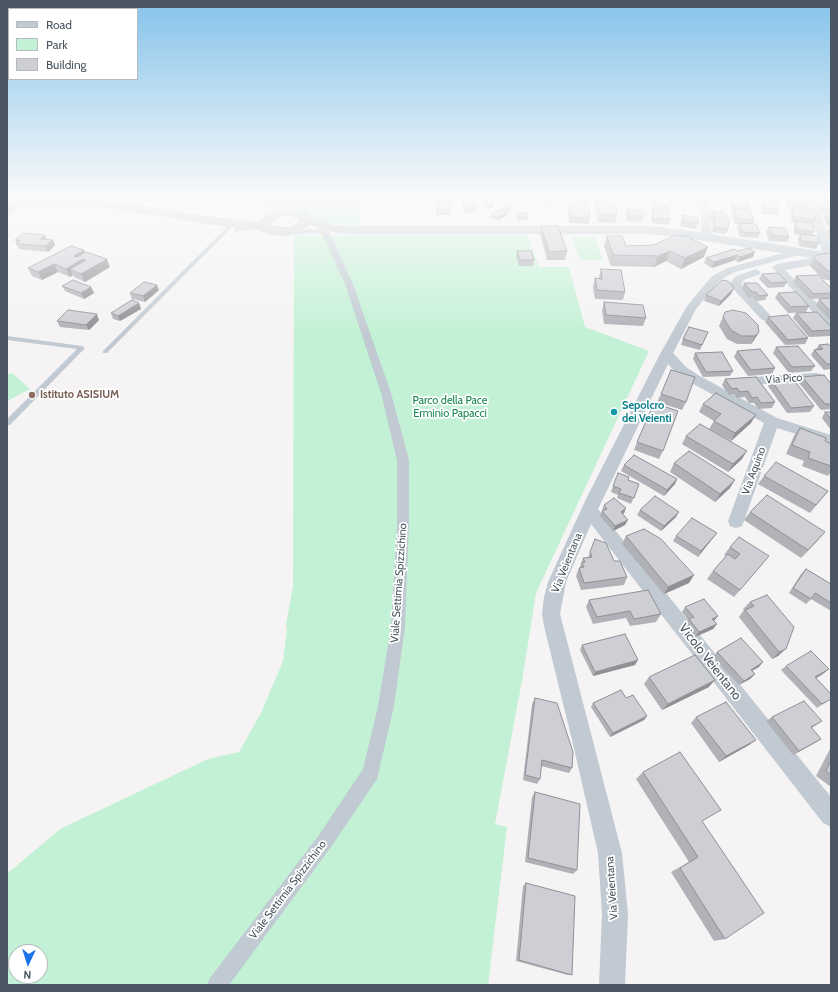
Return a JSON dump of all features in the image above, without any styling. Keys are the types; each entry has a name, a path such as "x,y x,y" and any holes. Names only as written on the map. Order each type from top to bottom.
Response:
{"street":[{"name":"Viale Settimia Spizzichino","path":"217,985 325,841 371,773 386,706 398,627 403,524 403,460 386,393 349,284 330,242"},
{"path":"739,242 830,257"},
{"path":"825,242 830,257"},
{"name":"Via Veientana","path":"612,985 615,914 610,853 551,614 552,601 557,582 589,510 666,354 691,308 716,278 730,270 798,252"},
{"path":"766,316 736,286 735,283 740,278 748,274 777,267 823,260 830,257"},
{"path":"777,267 831,325"},
{"path":"666,354 681,370 772,421 831,440"},
{"name":"Via Pico","path":"704,384 816,377"},
{"name":"Via Aquino","path":"736,521 772,421"},
{"name":"Vicolo Veientano","path":"589,510 831,815"}],"lane":[{"path":"105,352 218,242"},
{"path":"7,338 82,348 7,423"}],"green space":[{"name":"Parco della Pace Erminio Papacci","path":"294,242 530,242 539,267 569,267 585,327 649,351 536,593 522,681 495,824 507,827 488,985 7,985 7,874 60,829 208,759 239,752 261,713 283,661 287,629 286,625 293,586"},
{"path":"574,242 596,242 603,260 580,260"},
{"path":"12,373 30,389 7,401 7,375"}],"building":[{"path":"18,242 50,242 45,246 16,244"},
{"path":"546,242 564,242 567,251 549,252"},
{"path":"609,242 625,242 626,246 654,245 660,242 699,242 708,247 685,258 670,251 658,256 613,255"},
{"path":"71,246 84,250 74,256 77,257 86,252 107,259 81,274 70,269 86,260 83,259 66,269 54,264 38,272 28,268"},
{"path":"749,248 755,252 740,257 737,255 714,262 706,258 734,249 738,251"},
{"path":"517,251 531,251 534,260 520,260"},
{"path":"831,253 831,272 814,258 816,255"},
{"path":"601,269 621,270 625,292 597,290 595,278 602,279"},
{"path":"778,273 787,282 771,283 762,274"},
{"path":"818,275 831,288 831,293 814,294 796,276"},
{"path":"73,280 91,287 81,293 62,286"},
{"path":"722,280 728,281 734,288 721,301 706,295"},
{"path":"144,282 157,285 143,296 130,293"},
{"path":"744,283 757,283 768,295 759,296 756,292 752,292"},
{"path":"796,292 809,306 791,307 778,293"},
{"path":"831,298 831,312 819,299"},
{"path":"132,300 139,303 118,316 111,313"},
{"path":"604,302 643,305 646,318 606,315"},
{"path":"68,310 97,314 86,325 57,321"},
{"path":"733,310 746,313 758,325 759,332 755,336 741,336 731,330 723,317 725,312"},
{"path":"817,312 831,327 831,330 812,331 796,313"},
{"path":"788,315 808,338 788,340 768,317"},
{"path":"689,327 708,332 702,345 683,339"},
{"path":"828,344 831,347 831,364 827,364 814,350 823,349 819,345"},
{"path":"798,346 815,366 792,367 776,347"},
{"path":"760,349 775,368 751,370 737,351"},
{"path":"722,352 733,371 706,372 695,353"},
{"path":"671,370 695,377 686,402 661,394"},
{"path":"824,375 831,384 831,404 825,404 802,377"},
{"path":"756,377 775,402 761,403 757,397 752,398 748,391 740,392 737,388 732,389 725,379"},
{"path":"793,379 814,406 791,408 771,380"},
{"path":"716,393 756,415 735,433 714,421 721,414 703,404"},
{"path":"654,403 678,411 663,451 637,442"},
{"path":"825,412 831,412 831,419"},
{"path":"700,424 747,451 733,464 686,436"},
{"path":"800,428 826,438 825,441 831,444 831,466 808,458 810,452 792,445"},
{"path":"689,451 735,480 720,494 674,463"},
{"path":"634,455 677,479 667,490 624,465"},
{"path":"776,462 828,491 816,505 764,476"},
{"path":"618,473 629,477 628,480 639,484 634,498 619,493 621,489 613,486"},
{"path":"767,495 825,532 808,550 750,512"},
{"path":"655,496 679,512 664,526 640,510"},
{"path":"614,498 626,508 621,512 628,520 615,526 602,511 607,509 604,505"},
{"path":"692,518 717,533 701,551 676,536"},
{"path":"644,529 661,539 694,575 668,587 626,536"},
{"path":"739,537 769,556 740,590 713,571 728,554 735,559 740,554 730,547"},
{"path":"595,539 606,543 614,561 620,561 627,577 584,583 579,568 584,567 582,563 585,562 583,558 592,557 590,552"},
{"path":"806,569 831,584 831,603 815,593 811,599 793,588"},
{"path":"648,590 661,614 634,619 630,611 597,617 589,600"},
{"path":"767,595 794,627 786,649 779,652 745,610 754,606 750,602"},
{"path":"704,599 718,616 712,619 717,624 699,632 689,619 694,617 685,607"},
{"path":"625,634 638,660 595,672 582,645"},
{"path":"741,638 763,662 751,670 755,674 744,681 717,652"},
{"path":"811,651 829,669 815,677 831,694 831,699 822,704 786,666"},
{"path":"695,655 715,680 668,704 649,677"},
{"path":"621,690 626,698 633,695 647,716 613,733 593,703"},
{"path":"535,698 557,703 573,752 572,768 542,760 540,779 525,775"},
{"path":"804,701 822,721 811,727 821,739 799,751 772,717"},
{"path":"726,702 756,740 726,756 696,717"},
{"path":"680,752 721,810 702,821 764,913 725,939 680,868 698,857 643,772"},
{"path":"831,760 831,775 826,771"},
{"path":"535,792 580,804 577,870 528,858"},
{"path":"526,883 575,896 572,975 519,960"}],"place":[{"name":"Istituto ASISIUM","path":"32,395"},
{"name":"Sepolcro dei Veienti","path":"614,412"}]}
